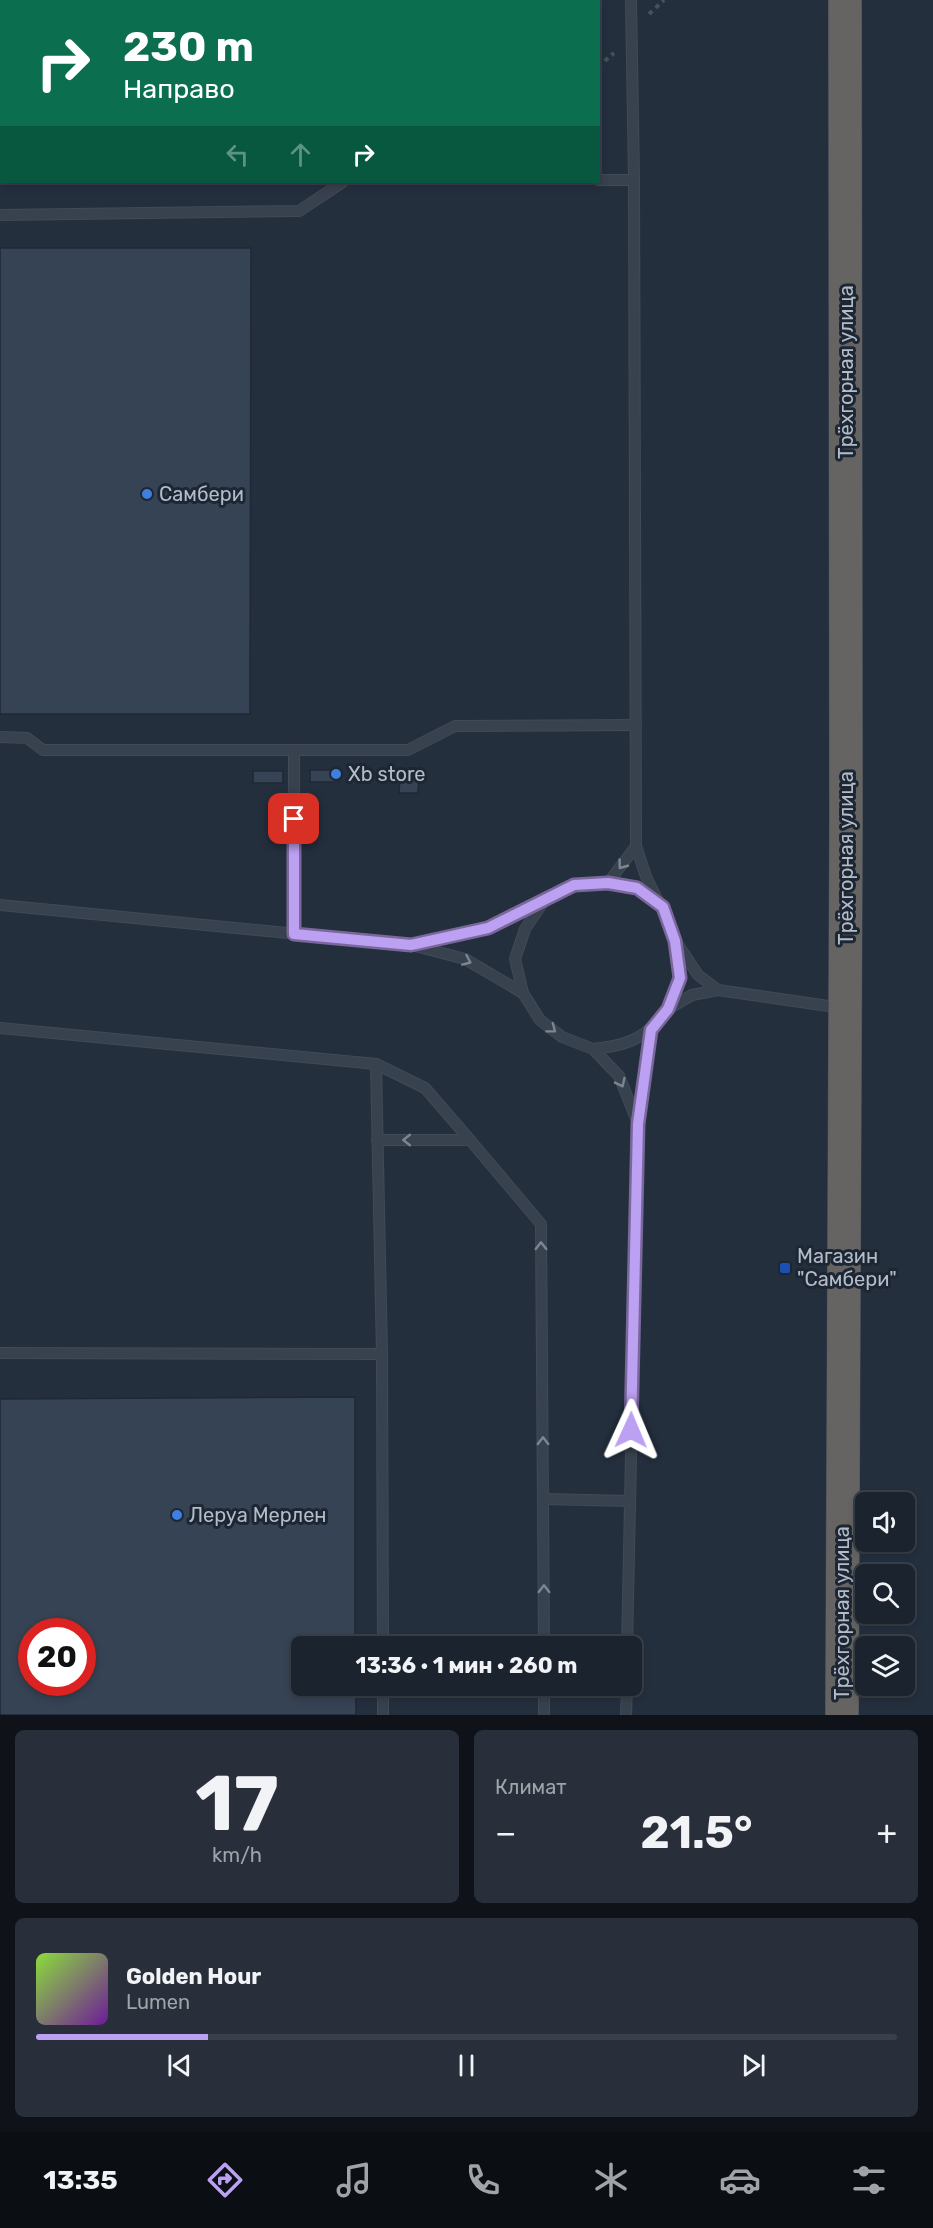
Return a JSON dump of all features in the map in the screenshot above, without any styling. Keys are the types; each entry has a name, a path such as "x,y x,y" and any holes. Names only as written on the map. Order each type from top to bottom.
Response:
{"highway":[{"name":"Трёхгорная улица","path":"842,1715 846,1008 845,0"}],"lane":[{"path":"593,1049 622,1046 651,1030 668,1009 680,978 675,941 663,907 647,879 636,846 634,180 631,0"},
{"path":"600,180 634,180"},
{"path":"0,215 299,211 341,183"},
{"path":"0,737 27,738 43,750 408,750 455,726 636,726"},
{"path":"294,750 294,934"},
{"path":"608,883 636,846"},
{"path":"411,945 488,928 574,885 608,883 637,888 663,907"},
{"path":"544,901 525,929 516,959 523,993 540,1020 562,1037 593,1049 619,1076 638,1124"},
{"path":"0,905 411,945 465,959 523,993"},
{"path":"675,941 698,975 718,990"},
{"path":"668,1009 692,994 718,990 846,1008"},
{"path":"0,1028 376,1064 425,1088 541,1224 544,1636"},
{"path":"627,1636 638,1124 651,1030"},
{"path":"376,1064 382,1354 383,1636"},
{"path":"377,1140 470,1140"},
{"path":"0,1353 382,1354"},
{"path":"543,1499 629,1501"},
{"path":"383,1696 383,1715"},
{"path":"544,1696 544,1715"},
{"path":"626,1715 627,1696"}],"building":[{"path":"0,248 251,248 250,714 0,714"},
{"path":"310,770 339,770 339,782 310,782"},
{"path":"253,771 283,771 283,783 253,783"},
{"path":"400,775 419,776 418,793 399,793"},
{"name":"Леруа Мерлен","path":"355,1397 355,1636 291,1636 291,1696 356,1696 356,1715 0,1715 0,1399"}],"place":[{"name":"Самбери","path":"147,494"},
{"name":"Xb store","path":"336,774"},
{"name":"Магазин \"Самбери\"","path":"785,1268"},
{"name":"Леруа Мерлен","path":"177,1515"}],"route":[{"path":"294,819 294,934 411,945 488,928 574,885 608,883 637,888 663,907 675,941 680,978 668,1009 651,1030 643,1074 638,1124 631,1430"}]}
